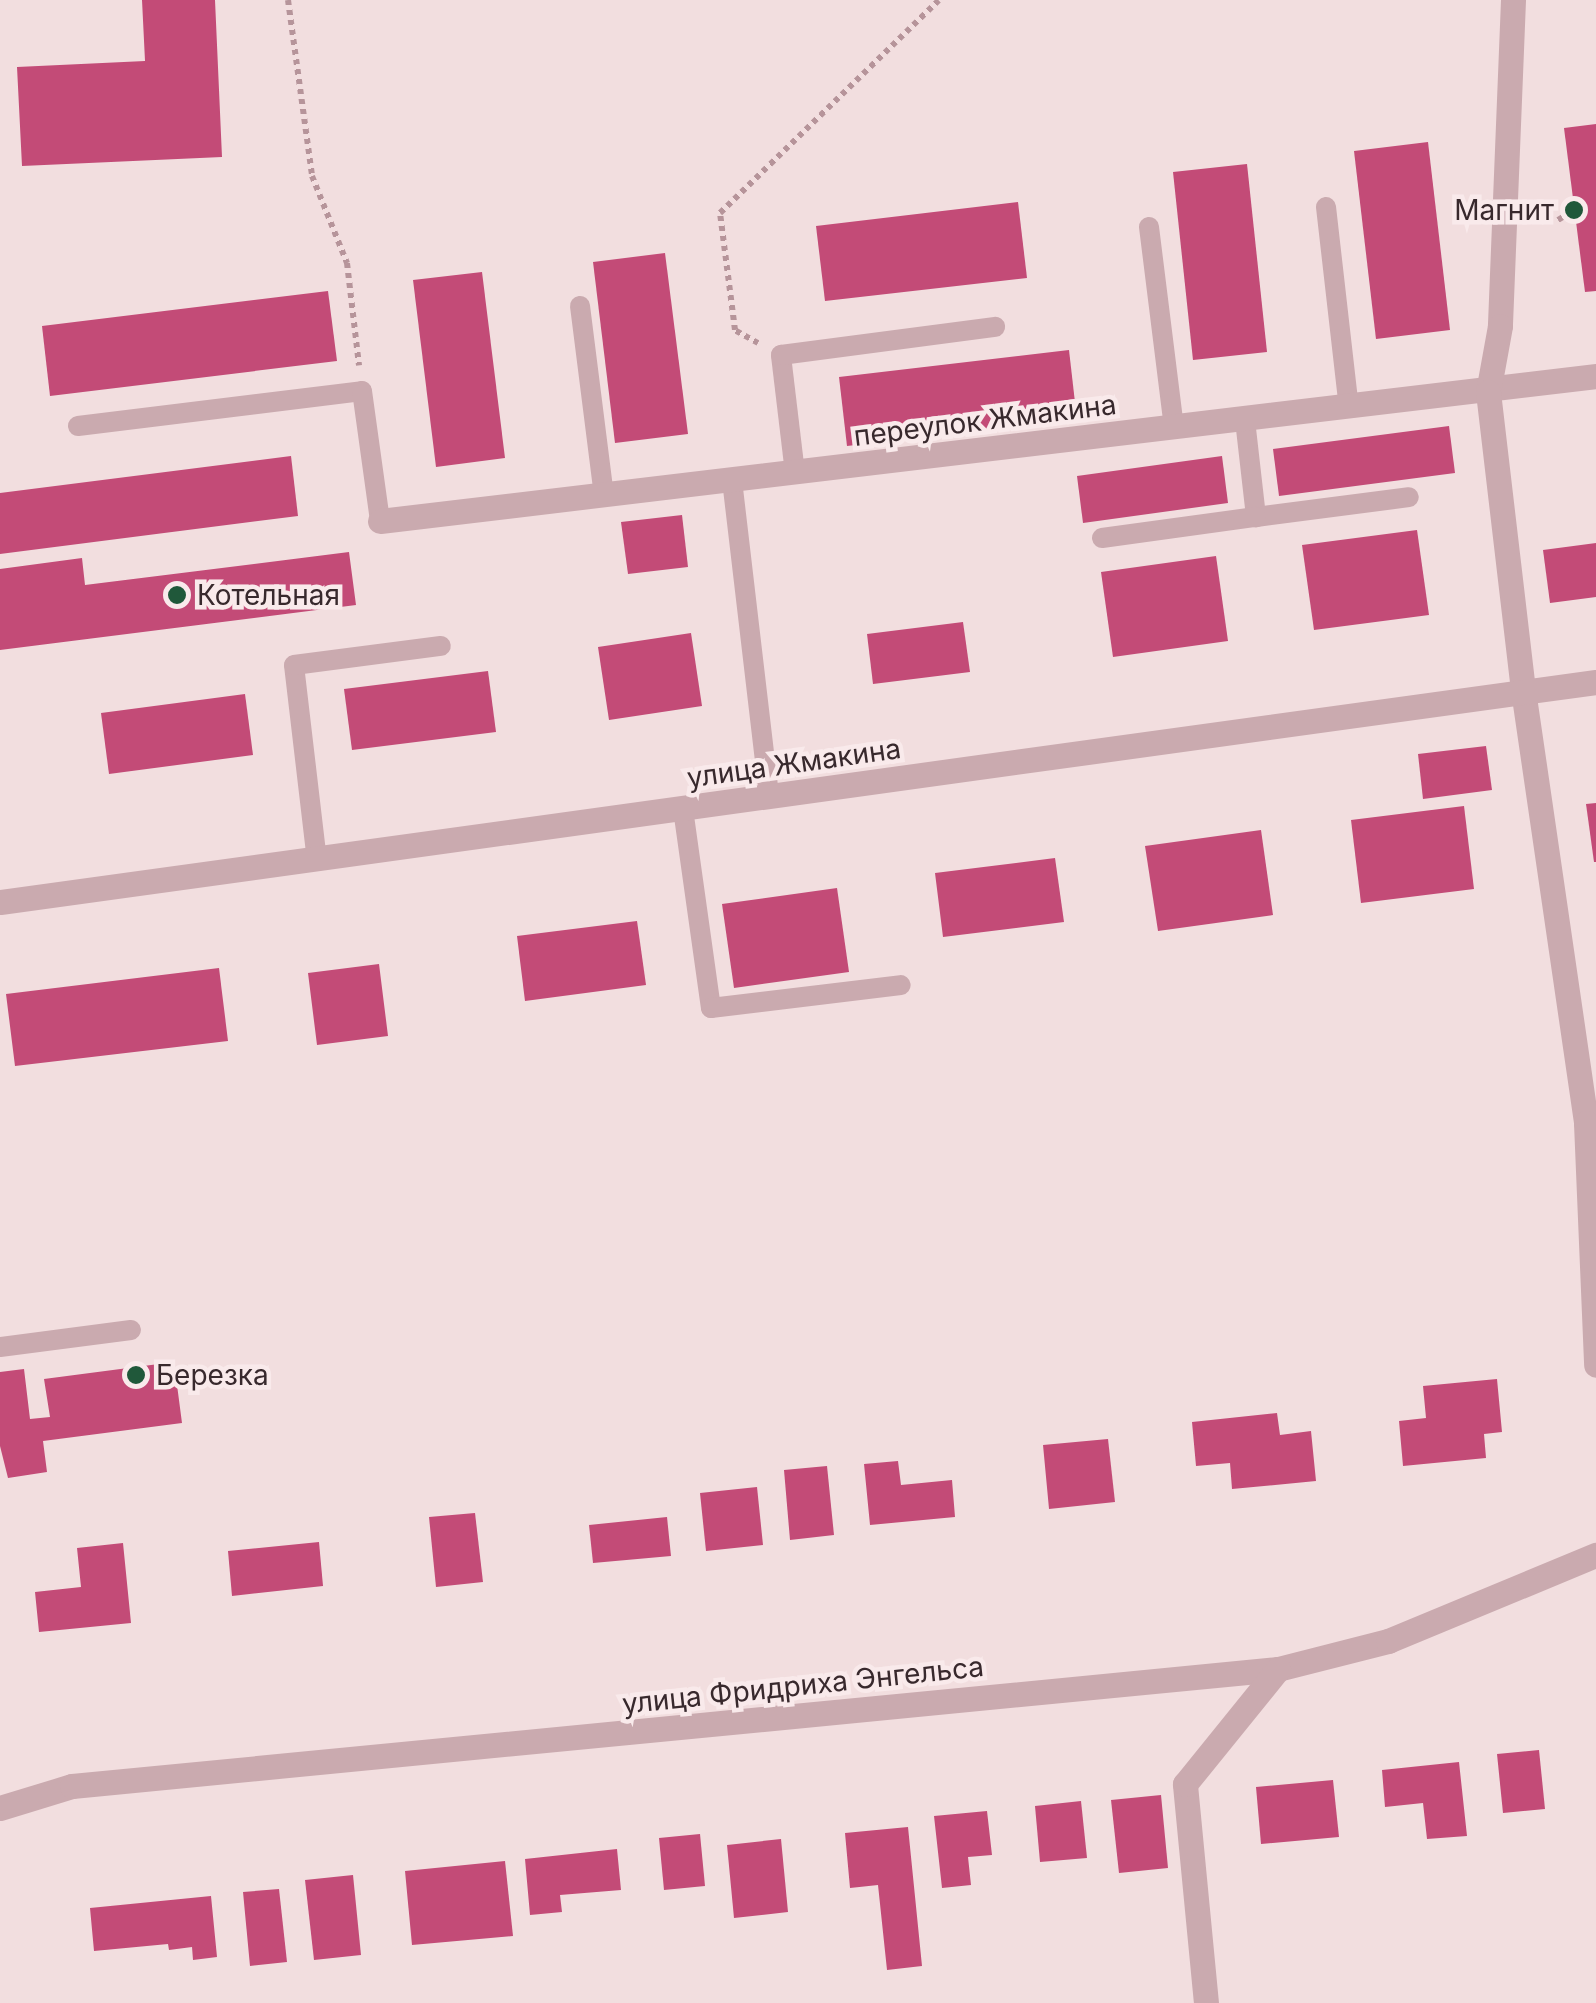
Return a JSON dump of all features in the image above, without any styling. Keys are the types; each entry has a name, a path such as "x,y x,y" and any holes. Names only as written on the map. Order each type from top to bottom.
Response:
{"street":[{"path":"1513,0 1500,326 1488,392 1523,690 1586,1122 1596,1365"},
{"name":"переулок Жмакина","path":"380,521 1488,392 1596,376"},
{"name":"улица Жмакина","path":"0,902 1596,682"},
{"name":"улица Фридриха Энгельса","path":"0,1808 72,1786 1278,1668 1388,1641 1596,1556"},
{"path":"1206,2003 1186,1784 1278,1668"}],"lane":[{"path":"1326,207 1349,408"},
{"path":"1149,227 1174,428"},
{"path":"580,306 604,495"},
{"path":"795,473 780,356 995,327"},
{"path":"78,426 362,391 380,521"},
{"path":"1245,420 1256,517"},
{"path":"732,480 769,797"},
{"path":"1102,538 1409,497"},
{"path":"317,861 294,665 441,646"},
{"path":"683,809 711,1008 901,985"},
{"path":"0,1347 132,1330"}],"path":[{"path":"288,0 312,176 347,263 362,391"},
{"path":"780,356 735,330 720,213 939,0"},
{"path":"1558,220 1574,210"}],"building":[{"path":"142,0 215,0 222,157 22,166 17,67 145,61"},
{"path":"1596,124 1596,291 1585,292 1564,128"},
{"path":"1428,142 1450,330 1376,339 1354,151"},
{"path":"1247,164 1267,352 1193,360 1173,172"},
{"path":"1018,202 1027,278 825,301 816,226"},
{"path":"665,253 688,434 615,443 593,262"},
{"path":"482,272 505,458 436,467 413,280"},
{"path":"328,291 337,361 50,396 42,326"},
{"path":"1069,350 1077,420 847,446 839,377"},
{"path":"1449,426 1455,473 1279,496 1273,449"},
{"path":"291,456 298,516 0,554 0,493"},
{"path":"1222,456 1228,503 1083,523 1077,476"},
{"path":"682,515 688,567 628,574 621,522"},
{"path":"1417,530 1429,615 1314,630 1302,545"},
{"path":"1596,543 1596,597 1550,603 1543,550"},
{"name":"Котельная","path":"349,552 356,605 0,650 0,569 82,558 85,585"},
{"path":"1216,556 1228,641 1113,657 1101,572"},
{"path":"963,622 970,672 873,684 867,634"},
{"path":"691,633 702,706 609,720 598,647"},
{"path":"488,671 496,732 352,750 344,689"},
{"path":"245,694 253,755 109,774 101,713"},
{"path":"1486,746 1492,790 1423,799 1418,754"},
{"path":"1596,803 1596,862 1594,862 1586,804"},
{"path":"1464,806 1474,889 1361,903 1351,820"},
{"path":"1261,830 1273,915 1158,931 1145,846"},
{"path":"1055,858 1064,922 943,937 935,873"},
{"path":"837,888 849,972 734,988 722,904"},
{"path":"637,921 646,985 525,1001 517,936"},
{"path":"379,964 388,1036 317,1045 308,973"},
{"path":"219,968 228,1041 15,1066 6,994"},
{"path":"174,1362 182,1423 43,1441 47,1472 8,1478 0,1446 0,1372 24,1369 30,1419 50,1417 44,1379"},
{"path":"1497,1379 1502,1432 1484,1434 1486,1458 1403,1466 1399,1421 1426,1418 1423,1386"},
{"path":"1277,1413 1280,1435 1311,1431 1316,1481 1232,1489 1230,1463 1196,1466 1192,1422"},
{"path":"1108,1439 1115,1502 1049,1509 1043,1445"},
{"path":"898,1461 901,1485 952,1480 955,1517 870,1525 864,1464"},
{"path":"827,1466 834,1535 790,1540 784,1470"},
{"path":"757,1487 763,1545 706,1551 700,1493"},
{"path":"475,1513 483,1582 436,1587 429,1517"},
{"path":"667,1517 671,1556 593,1563 589,1525"},
{"path":"319,1542 323,1586 232,1596 228,1551"},
{"path":"123,1543 131,1623 39,1632 35,1592 81,1587 77,1548"},
{"path":"1539,1750 1545,1809 1503,1813 1497,1754"},
{"path":"1459,1762 1467,1836 1427,1839 1423,1803 1385,1807 1382,1770"},
{"path":"1333,1780 1339,1837 1261,1844 1256,1787"},
{"path":"1161,1795 1168,1868 1119,1873 1111,1800"},
{"path":"1081,1801 1087,1858 1040,1862 1035,1806"},
{"path":"987,1811 992,1855 968,1857 971,1885 942,1888 934,1816"},
{"path":"908,1827 922,1966 887,1970 878,1885 850,1888 845,1833"},
{"path":"700,1834 705,1886 664,1890 659,1838"},
{"path":"781,1839 788,1912 734,1918 727,1845"},
{"path":"617,1849 621,1890 560,1895 562,1912 530,1915 525,1859"},
{"path":"505,1861 513,1936 412,1945 405,1871"},
{"path":"353,1875 361,1955 314,1960 305,1880"},
{"path":"279,1889 287,1962 250,1966 243,1892"},
{"path":"211,1896 217,1957 193,1960 192,1947 169,1950 168,1944 94,1951 90,1908"}],"place":[{"name":"Магнит","path":"1574,210"},
{"name":"Котельная","path":"177,595"},
{"name":"Березка","path":"136,1375"}]}
